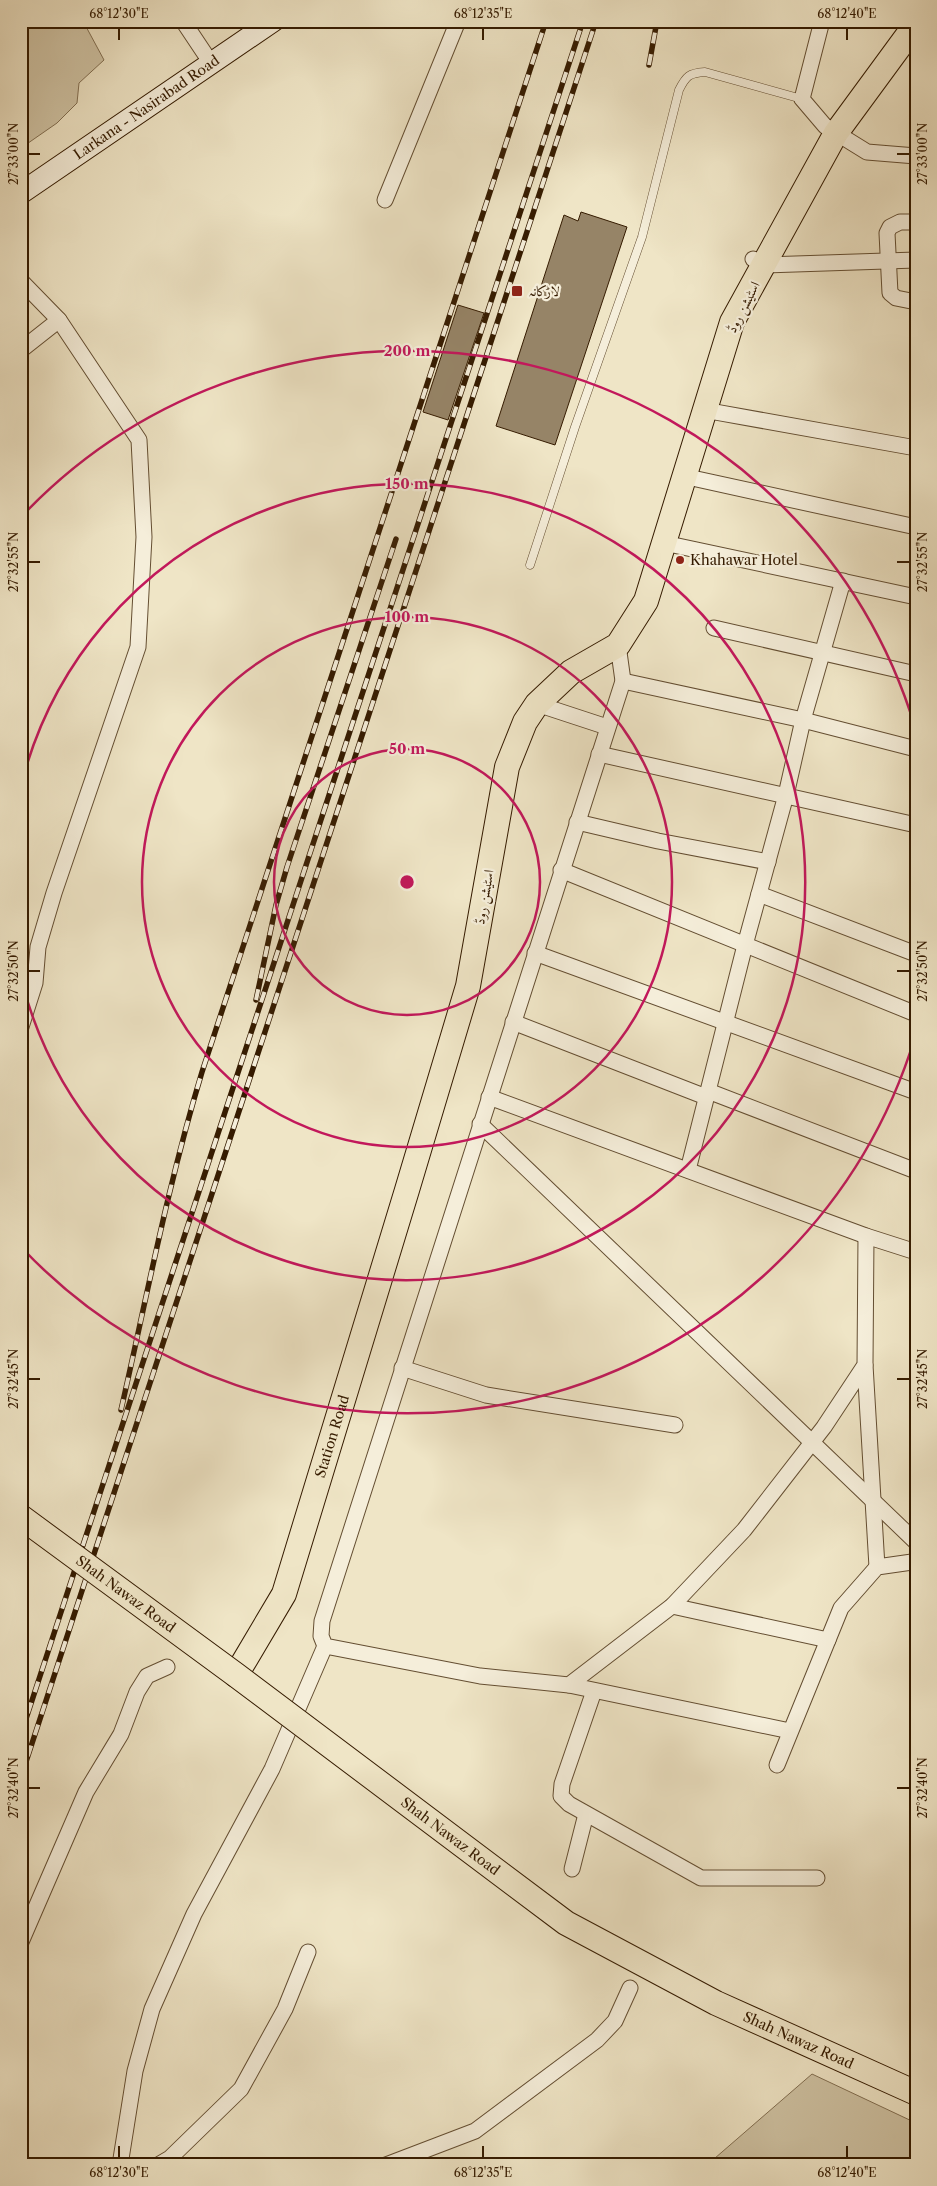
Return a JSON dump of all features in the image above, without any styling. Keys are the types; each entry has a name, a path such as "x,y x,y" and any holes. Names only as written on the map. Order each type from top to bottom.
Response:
{"main road":[{"name":"Larkana - Nasirabad Road","path":"21,193 273,21"},
{"name":"اسٹیشن روڈ","path":"406,1190 468,986 508,767 524,722 537,704 571,672 618,645 646,601 732,322 759,262 830,129 902,21"},
{"name":"اسٹیشن روڈ","path":"830,129 916,24"},
{"name":"اسٹیشن روڈ","path":"618,645 631,594 720,317 759,262"},
{"name":"Station Road","path":"236,1675 284,1594 406,1190"},
{"name":"Shah Nawaz Road","path":"21,1517 236,1675 566,1923 716,2003 916,2093"}],"street":[{"path":"183,21 211,63"},
{"path":"385,200 458,21"},
{"path":"822,21 802,99 830,129 868,152 916,156"},
{"path":"916,222 900,222 890,227 887,233 890,293 896,298 916,302"},
{"path":"759,262 888,262 916,260"},
{"path":"21,282 59,320 139,440 144,537 138,647 38,947 35,983 21,1027"},
{"path":"21,350 59,320"},
{"path":"704,410 916,448"},
{"path":"683,476 916,527"},
{"path":"664,542 916,597"},
{"path":"688,1170 745,945 786,795 803,720 843,581"},
{"path":"714,628 916,674"},
{"path":"120,2165 135,2071 152,2009 194,1914 272,1769 325,1646 321,1636 322,1620 623,681 618,645"},
{"path":"623,681 803,720 916,749"},
{"path":"537,704 607,727"},
{"path":"599,754 916,825"},
{"path":"577,822 658,841 768,862"},
{"path":"561,870 916,1014"},
{"path":"759,894 916,954"},
{"path":"535,953 916,1092"},
{"path":"513,1022 916,1171"},
{"path":"489,1097 866,1236 916,1252"},
{"path":"480,1124 916,1542"},
{"path":"866,1236 864,1365 877,1567"},
{"path":"569,1685 672,1606 744,1530 812,1442 864,1365"},
{"path":"402,1368 486,1395 675,1425"},
{"path":"777,1765 841,1608 877,1567 916,1563"},
{"path":"672,1606 828,1640"},
{"path":"325,1646 480,1676 569,1685 790,1731"},
{"path":"21,1942 86,1792 121,1734 137,1692 147,1676 167,1667"},
{"path":"594,1691 562,1784 561,1796 569,1804 701,1878 817,1878"},
{"path":"572,1869 586,1814"},
{"path":"158,2165 170,2158 241,2089 285,2009 308,1952"},
{"path":"386,2165 475,2130 597,2040 615,2020 630,1988"}],"lane":[{"path":"530,566 575,427 642,237 679,90 684,80 692,73 705,72 802,99"}],"shaded area":[{"path":"21,21 83,21 104,60 79,83 77,103 57,123 21,148"},
{"path":"812,2074 916,2123 916,2165 707,2165"}],"building":[{"path":"581,212 627,227 555,445 496,426 564,215 578,221"},
{"path":"458,305 484,313 448,420 423,412"}],"railway":[{"path":"121,1410 168,1198 202,1072 546,21"},
{"path":"21,1734 583,21"},
{"path":"21,1777 596,21"},
{"path":"649,65 657,21"},
{"path":"256,1000 276,905 287,867 396,539"}],"place":[{"name":"لاڑکانہ","path":"517,291"},
{"name":"Khahawar Hotel","path":"680,560"}]}
